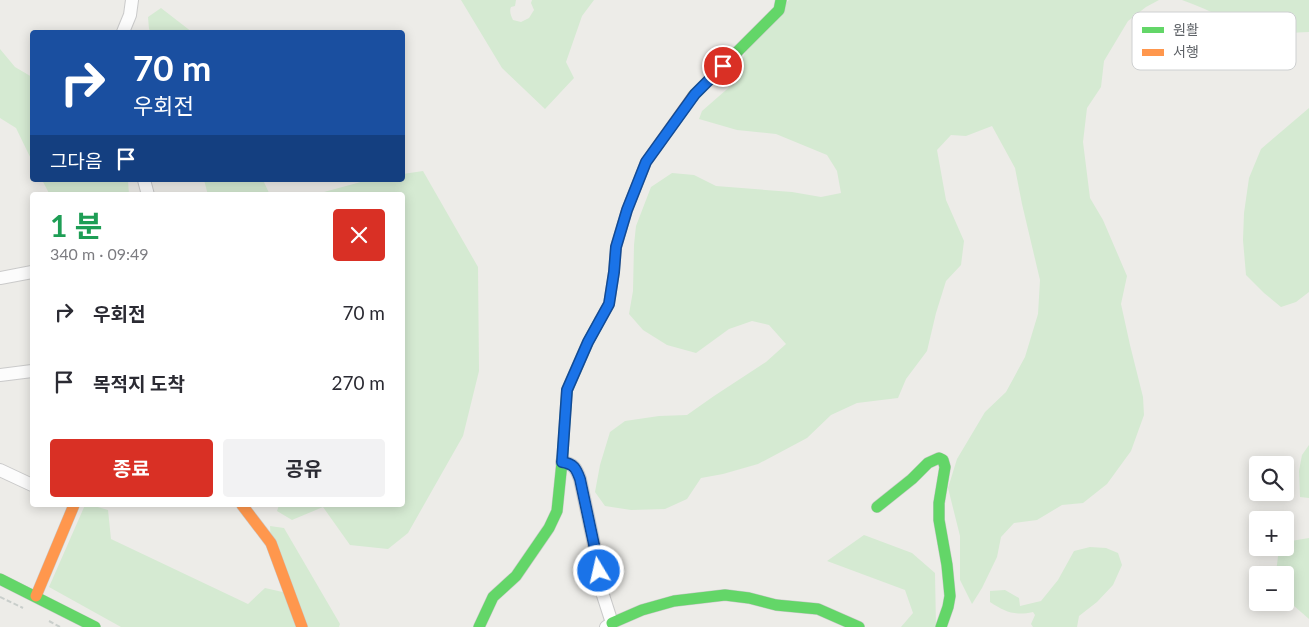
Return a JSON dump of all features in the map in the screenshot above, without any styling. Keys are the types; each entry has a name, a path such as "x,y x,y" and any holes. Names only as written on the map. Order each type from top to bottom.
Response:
{"street":[{"path":"124,30 130,15 132,0"},
{"path":"479,627 493,597 516,576 549,528 557,511 567,390 588,342 609,304 616,247 627,210 646,162 695,94 778,10 781,0"},
{"path":"0,278 30,272"},
{"path":"0,376 30,372"},
{"path":"877,507 912,479 928,463 939,458 943,460 939,520 948,566 950,596 941,627"},
{"path":"562,462 570,463 576,469 580,479 609,625 642,610 674,601 725,595 749,598 776,605 818,609 859,627"},
{"path":"0,470 30,484"},
{"path":"36,596 73,507"},
{"path":"244,507 271,543 302,627"},
{"path":"0,579 95,627"}],"path":[{"path":"0,597 24,608"},
{"path":"47,620 60,627"}],"green space":[{"path":"461,0 516,0 515,6 511,7 510,10 513,20 521,22 529,18 534,10 531,3 532,0 594,0 582,16 566,62 574,78 545,109 502,68"},
{"path":"789,0 1159,0 1140,12 1132,12 1132,18 1128,21 1104,61 1101,87 1087,108 1083,142 1090,198 1103,220 1127,276 1121,304 1143,397 1144,415 1131,451 1107,484 1083,503 1062,505 1037,520 1014,523 1001,537 997,557 972,604 960,580 960,536 948,488 957,459 985,412 1006,392 1025,357 1038,314 1040,280 1015,168 992,126 966,136 951,135 937,150 946,200 964,241 961,265 946,281 927,351 906,379 898,398 857,403 831,415 807,438 758,464 701,478 687,499 665,509 631,510 605,506 595,492 600,465 610,432 625,421 659,416 687,415 766,362 786,344 769,325 752,321 729,329 696,353 667,345 643,330 629,314 633,291 636,226 651,187 672,173 694,175 716,186 792,192 821,197 841,193 837,171 827,155 776,134 737,130 699,119 702,111 734,83 750,39"},
{"path":"1182,0 1309,0 1309,32 1296,33 1296,12 1211,12"},
{"path":"161,8 189,30 150,30 148,17"},
{"path":"0,49 15,67 30,76 30,157 16,128 0,118"},
{"path":"1309,108 1309,292 1296,302 1281,307 1246,275 1243,240 1244,213 1249,178 1261,149"},
{"path":"423,171 478,267 479,371 463,436 408,533 388,549 350,545 323,507 405,507 405,192 324,192 361,182 405,182 405,174"},
{"path":"43,182 128,182 129,192 48,192"},
{"path":"205,182 264,182 269,192 207,192"},
{"path":"1309,445 1309,498 1300,497 1299,471 1302,455"},
{"path":"84,507 98,507 108,510 111,539 248,604 265,588 287,593 271,543 270,526 284,528 340,624 339,627 121,627 49,587"},
{"path":"278,507 323,507 292,520 277,511"},
{"path":"864,535 912,553 935,573 936,627 901,627 913,613 905,590 827,561"},
{"path":"1309,538 1309,619 1294,606 1294,566 1277,566 1278,556 1294,556 1294,540"},
{"path":"1090,547 1106,548 1118,553 1122,565 1113,585 1097,602 1079,616 1077,627 1033,627 1031,624 1035,615 1033,612 1021,614 1010,612 990,602 990,591 1005,590 1019,598 1020,606 1041,601 1058,580 1074,551"}],"traffic: fast":[{"path":"693,96 779,10 781,0"},
{"path":"479,627 493,597 516,576 549,528 557,511 567,390 600,320"},
{"path":"877,507 912,479 928,463 939,458 943,460 945,467 939,503 939,520 950,596 941,627"},
{"path":"0,579 95,627"},
{"path":"612,623 642,610 674,601 725,595 749,598 776,605 818,609 859,627"}],"traffic: slow":[{"path":"600,320 609,304 616,247 627,210 646,162 693,96"},
{"path":"36,596 73,507"},
{"path":"244,507 271,543 302,627"}],"route":[{"path":"599,571 580,479 576,469 570,463 562,462 567,390 588,342 609,304 616,247 627,210 646,162 695,94 723,66"}]}
